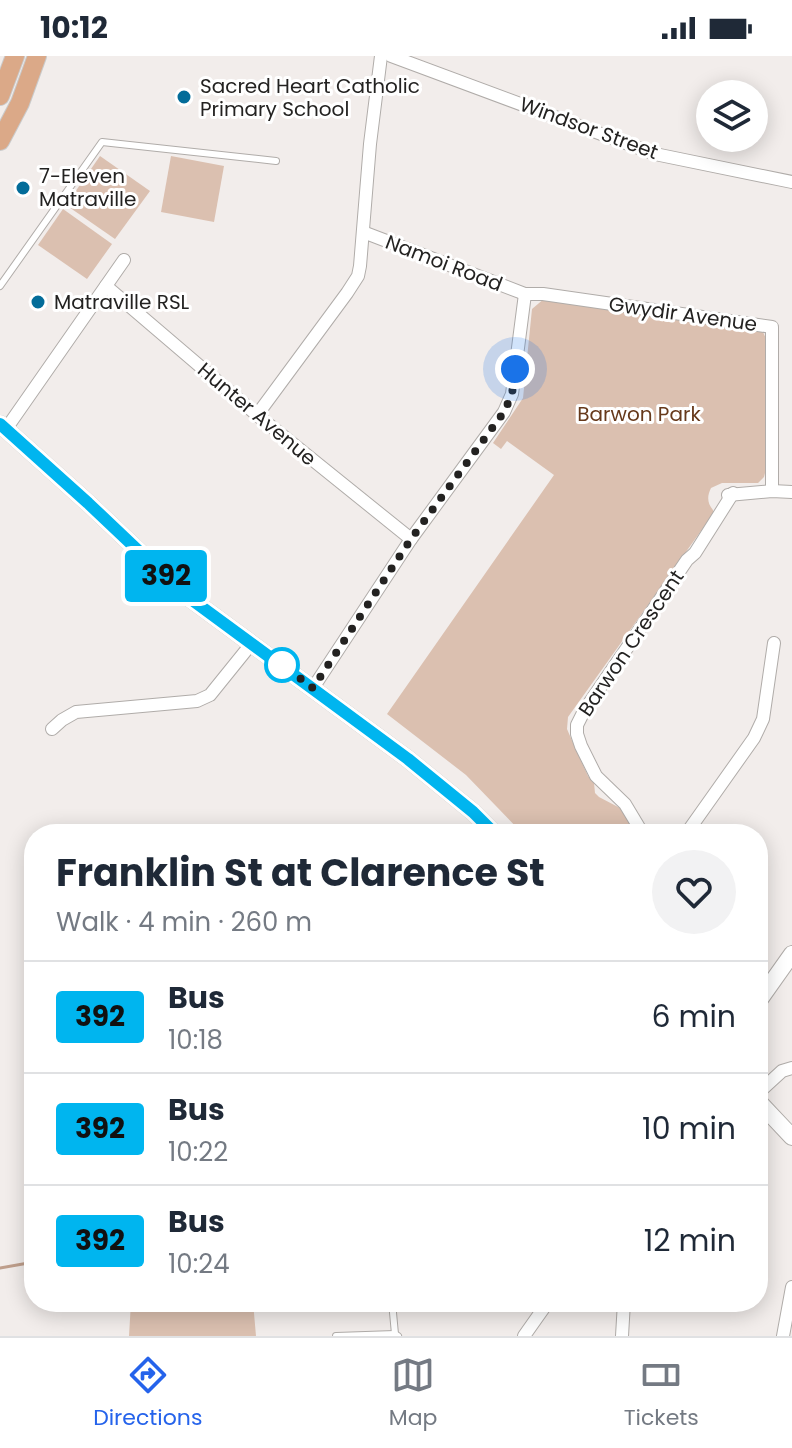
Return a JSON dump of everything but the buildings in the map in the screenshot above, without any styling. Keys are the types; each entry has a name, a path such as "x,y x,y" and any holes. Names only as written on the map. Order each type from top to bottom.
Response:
{"main road":[{"path":"0,96 15,56"},
{"path":"0,141 20,103 37,56"}],"street":[{"path":"257,415 358,276 381,56"},
{"name":"Windsor Street","path":"391,56 655,154 792,182"},
{"name":"Namoi Road","path":"363,232 525,294"},
{"path":"124,260 3,426 184,594 408,759 485,824"},
{"name":"Hunter Avenue","path":"106,286 257,415 411,539"},
{"path":"313,688 411,539 504,412 512,394 525,294"},
{"name":"Gwydir Avenue","path":"525,294 772,327 772,491"},
{"name":"Barwon Crescent","path":"637,824 625,804 596,776 581,746 577,725 687,560 695,553 728,495 792,492"},
{"path":"52,729 76,712 197,701 210,695 252,643"},
{"path":"693,824 754,738 763,719 774,643"},
{"path":"768,988 792,954"},
{"path":"768,1084 782,1071 792,1068"},
{"path":"768,1112 792,1137"},
{"path":"783,1336 792,1287"},
{"path":"524,1336 541,1312"},
{"path":"622,1336 623,1312"}],"lane":[{"path":"0,286 102,142 276,161"},
{"path":"336,1336 396,1335 393,1312"}],"green space":[{"path":"100,156 150,191 115,239 66,205"},
{"path":"171,156 224,166 214,222 161,212"},
{"path":"63,209 112,244 87,279 38,245"},
{"name":"Barwon Park","path":"545,298 763,332 768,343 764,477 758,483 722,483 711,488 708,499 713,514 568,717 567,729 594,783 595,793 620,808 632,824 513,824 466,775 387,714 554,475 507,441 501,449 493,443 523,398 532,309"},
{"path":"130,1312 254,1312 256,1336 129,1336"}],"waterway":[{"path":"0,1268 24,1264"}],"bus line":[{"name":"392","path":"0,424 184,594 408,759 485,824"}],"place":[{"name":"Sacred Heart Catholic Primary School","path":"184,97"},
{"name":"7-Eleven Matraville","path":"23,188"},
{"name":"Matraville RSL","path":"38,302"}],"route":[{"path":"282,665 274,659 313,688 411,539 504,412 512,394 515,369"}]}
